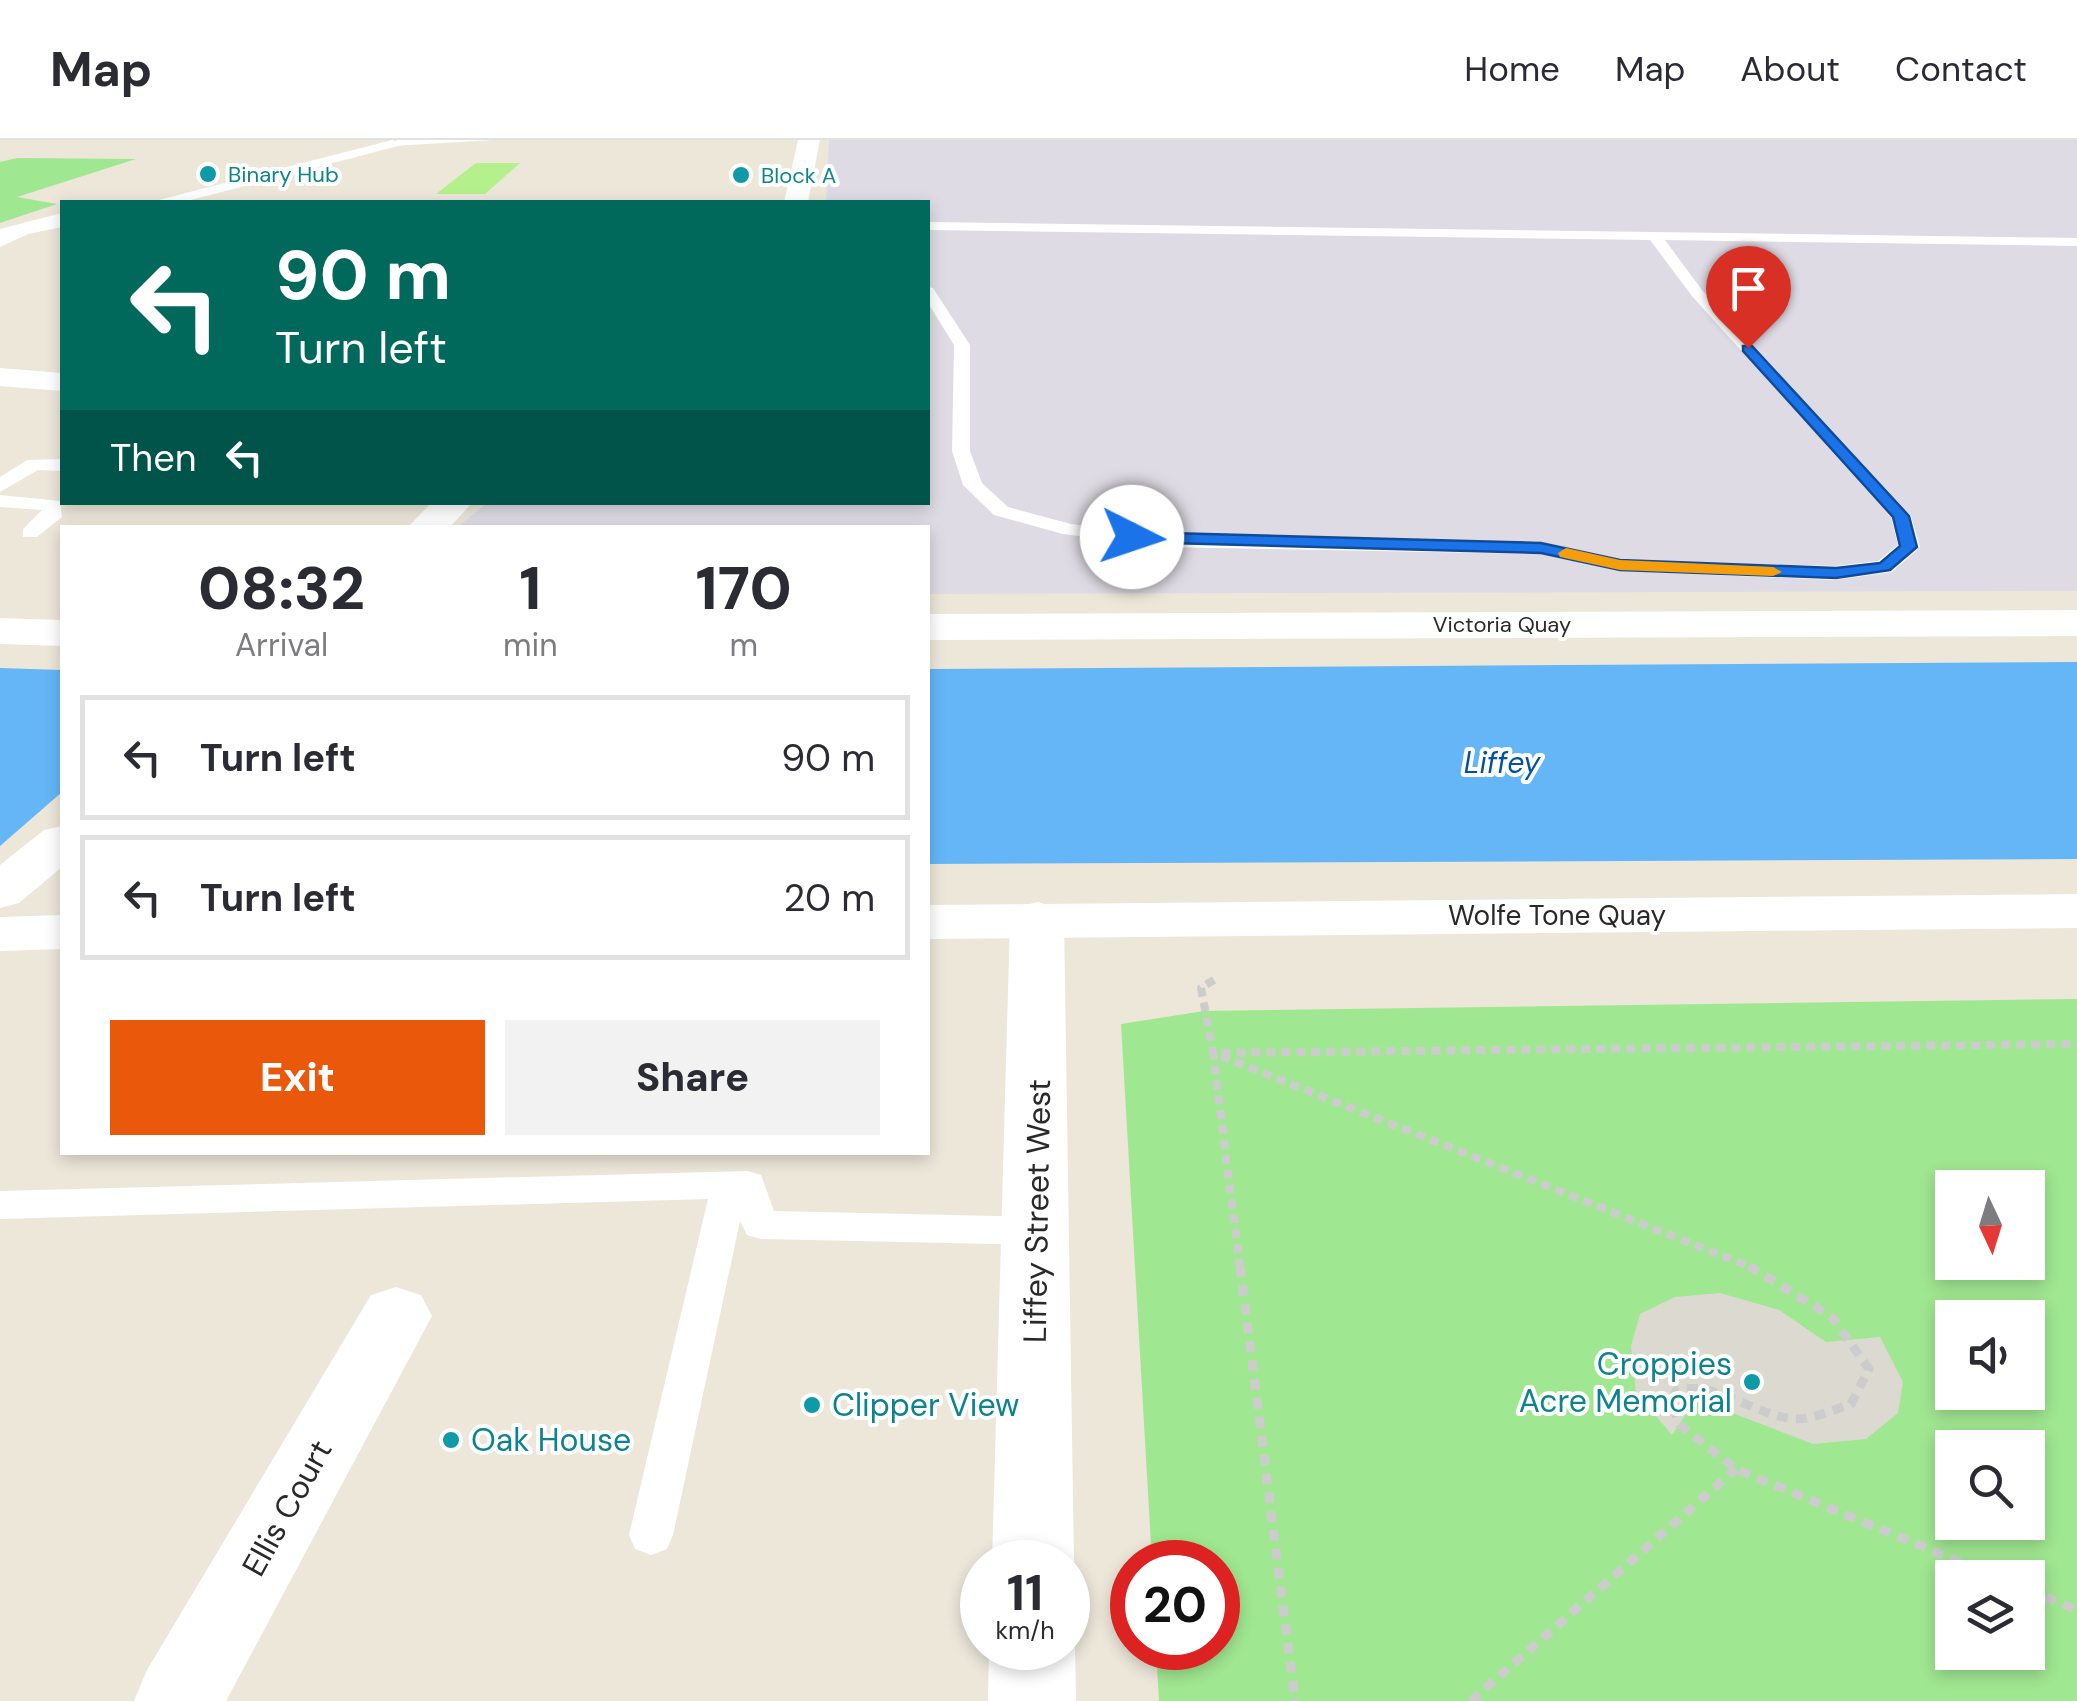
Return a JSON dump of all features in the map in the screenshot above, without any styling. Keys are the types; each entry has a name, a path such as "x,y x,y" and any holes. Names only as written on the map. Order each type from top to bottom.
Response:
{"main road":[{"path":"796,200 810,140"},
{"path":"0,239 20,228 60,220"},
{"path":"0,378 60,382"},
{"path":"429,525 452,505"},
{"name":"Victoria Quay","path":"930,627 2077,622"},
{"path":"0,631 60,633"},
{"path":"60,843 4,903 60,931"},
{"name":"Wolfe Tone Quay","path":"930,922 2077,911"},
{"name":"Liffey Street West","path":"1034,1540 1038,919"},
{"name":"Ellis Court","path":"178,1701 396,1316"},
{"path":"1032,1670 1032,1701"}],"street":[{"path":"170,200 398,144"}],"lane":[{"path":"398,144 487,140"},
{"path":"930,226 2077,242"},
{"path":"940,244 965,234 1006,228"},
{"path":"930,296 962,345 960,452 973,485 1002,511 1070,530 1162,541 1541,548 1620,565 1711,570 1836,573 1884,567 1908,547 1901,516 1697,292 1654,236"},
{"path":"0,486 34,464 60,466"},
{"path":"0,501 53,505 52,516 30,534"},
{"path":"652,1535 730,1184"},
{"path":"0,1205 748,1184 760,1225 1037,1231"}],"path":[{"path":"1202,988 1294,1701"},
{"path":"1213,1053 2077,1044"},
{"path":"1213,1053 1747,1265 1829,1310 1855,1340 1869,1369 1851,1404 1800,1419 1765,1414 1690,1386 1676,1391 1673,1408 1680,1425 1736,1469 1955,1560"},
{"path":"1471,1701 1736,1469"},
{"path":"2045,1597 2077,1610"}],"shaded area":[{"path":"829,140 2077,140 2077,591 930,594 930,525 460,525 485,505 930,505 930,200 826,200"},
{"path":"1720,1293 1779,1310 1826,1342 1880,1337 1903,1382 1898,1413 1866,1439 1813,1444 1696,1399 1672,1435 1636,1392 1631,1346 1640,1314 1675,1297"}],"green space":[{"path":"17,158 136,159 17,197 57,204 0,223 0,162"},
{"path":"476,163 520,163 485,194 436,194"},
{"path":"2077,999 2077,1701 1159,1701 1157,1670 1240,1670 1240,1540 1151,1540 1121,1024 1204,1011"}],"water":[{"name":"Liffey","path":"2077,662 2077,859 930,864 930,669"},
{"path":"0,668 60,670 60,871 0,872"}],"pier":[{"path":"60,794 60,871 0,872 0,846"}],"slow traffic":[{"path":"1566,553 1620,565 1773,572"}],"place":[{"name":"Binary Hub","path":"208,174"},
{"name":"Block A","path":"741,175"},
{"name":"Croppies Acre Memorial","path":"1752,1382"},
{"name":"Clipper View","path":"812,1405"},
{"name":"Oak House","path":"451,1440"}],"route":[{"path":"1132,537 1162,541 1541,548 1620,565 1711,570 1836,573 1884,567 1908,547 1901,516 1748,348"}]}
